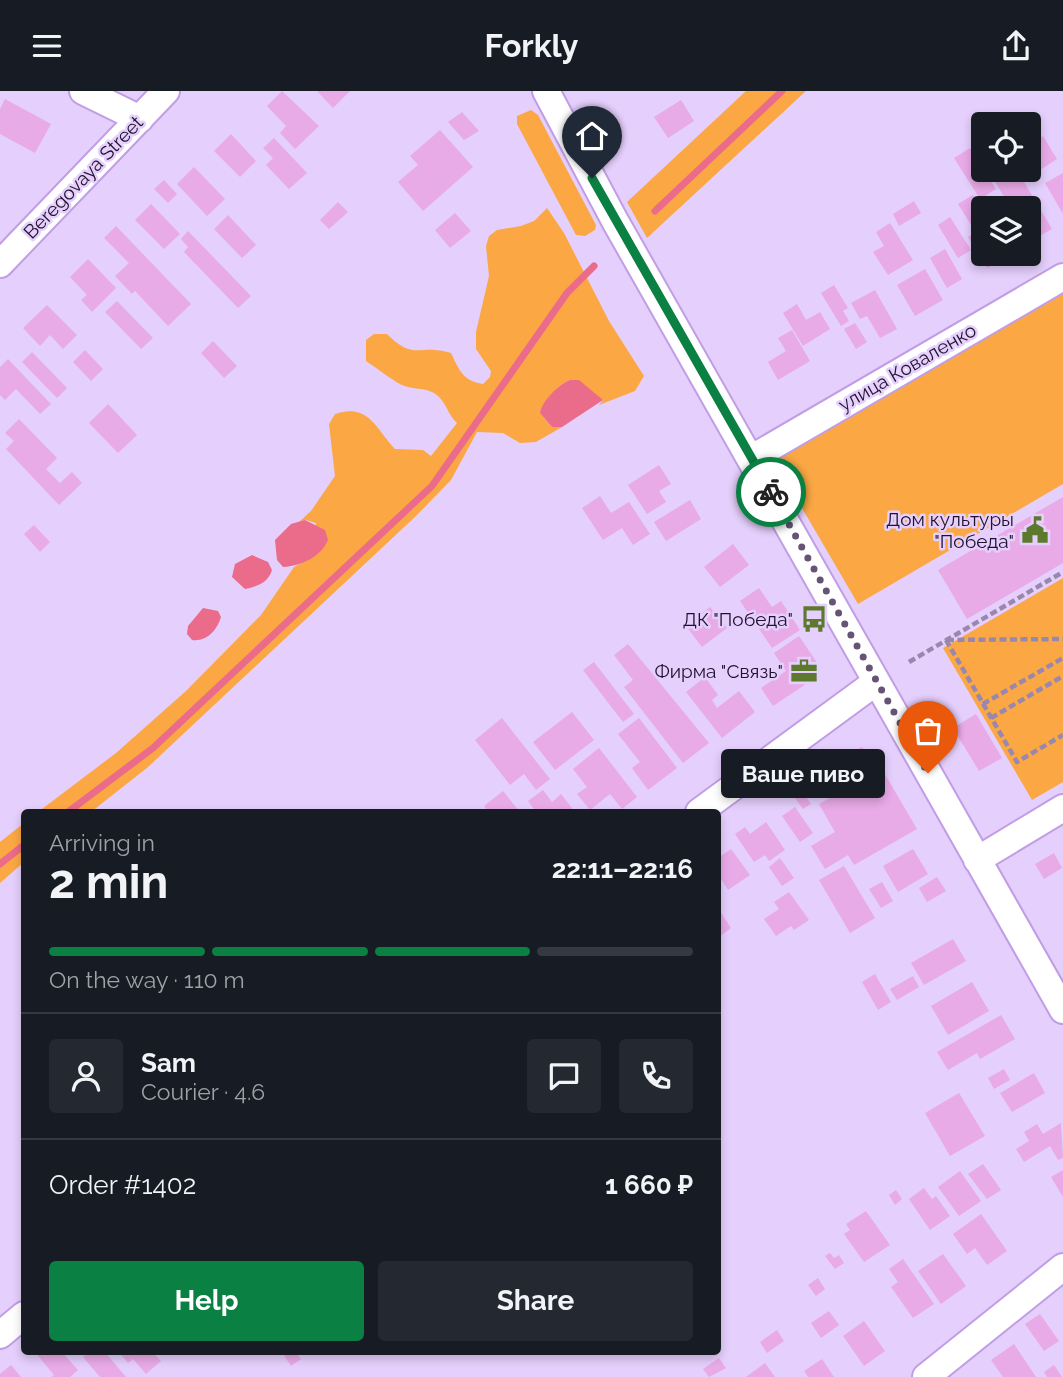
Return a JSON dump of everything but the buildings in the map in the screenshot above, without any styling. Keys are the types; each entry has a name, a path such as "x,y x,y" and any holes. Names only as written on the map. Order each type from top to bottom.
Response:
{"street":[{"path":"83,91 140,119"},
{"name":"Beregovaya Street","path":"0,264 166,91"},
{"path":"546,91 615,222 752,458 1063,1010"},
{"name":"улица Коваленко","path":"752,458 1063,277"},
{"path":"703,809 876,682"},
{"path":"977,860 1063,808"},
{"path":"926,1377 1063,1267"},
{"path":"0,1335 21,1318"}],"path":[{"path":"909,662 1063,572"},
{"path":"946,641 1063,639"},
{"path":"946,641 1017,762 1063,735"},
{"path":"984,704 1063,658"},
{"path":"991,718 1063,676"}],"shaded area":[{"path":"746,91 806,91 647,238 627,202"},
{"path":"531,110 538,115 596,225 595,230 585,236 576,235 517,124 517,116"},
{"path":"547,208 564,233 609,321 644,376 635,391 599,405 603,400 570,380 552,394 540,413 552,427 562,427 536,442 520,443 503,433 477,432 451,480 417,515 148,767 95,809 42,809 116,753 186,691 261,615 294,567 309,559 316,523 306,520 299,522 311,511 335,476 329,424 335,414 347,411 364,415 395,449 423,450 431,456 457,423 434,393 402,385 366,361 366,340 374,334 387,334 411,350 440,350 451,353 466,377 483,384 490,377 491,371 476,349 476,332 489,276 486,246 489,236 497,230 534,221"},
{"path":"1063,285 1063,484 858,604 771,455"},
{"path":"570,380 579,380 603,400 562,427 552,427 540,413 541,408 551,394"},
{"path":"305,520 325,530 328,540 321,551 310,559 283,567 277,560 275,540 291,524"},
{"path":"252,555 268,562 272,570 262,583 245,589 232,577 235,564"},
{"path":"1063,578 1063,782 1032,800 943,648"},
{"path":"203,608 218,611 221,617 211,634 192,640 187,634 188,626"},
{"path":"21,825 21,865 0,883 0,842"}],"waterway":[{"path":"655,211 782,91"},
{"path":"72,809 153,748 432,486 567,293 594,266"},
{"path":"0,864 21,847"}],"way so far":[{"path":"771,492 928,773"}],"place":[{"name":"Дом культуры \"Победа\"","path":"1035,530"},
{"name":"ДК \"Победа\"","path":"814,619"},
{"name":"Фирма \"Связь\"","path":"804,671"},
{"name":"Ваше пиво","path":"928,773"}],"route":[{"path":"592,178 771,492"}]}
